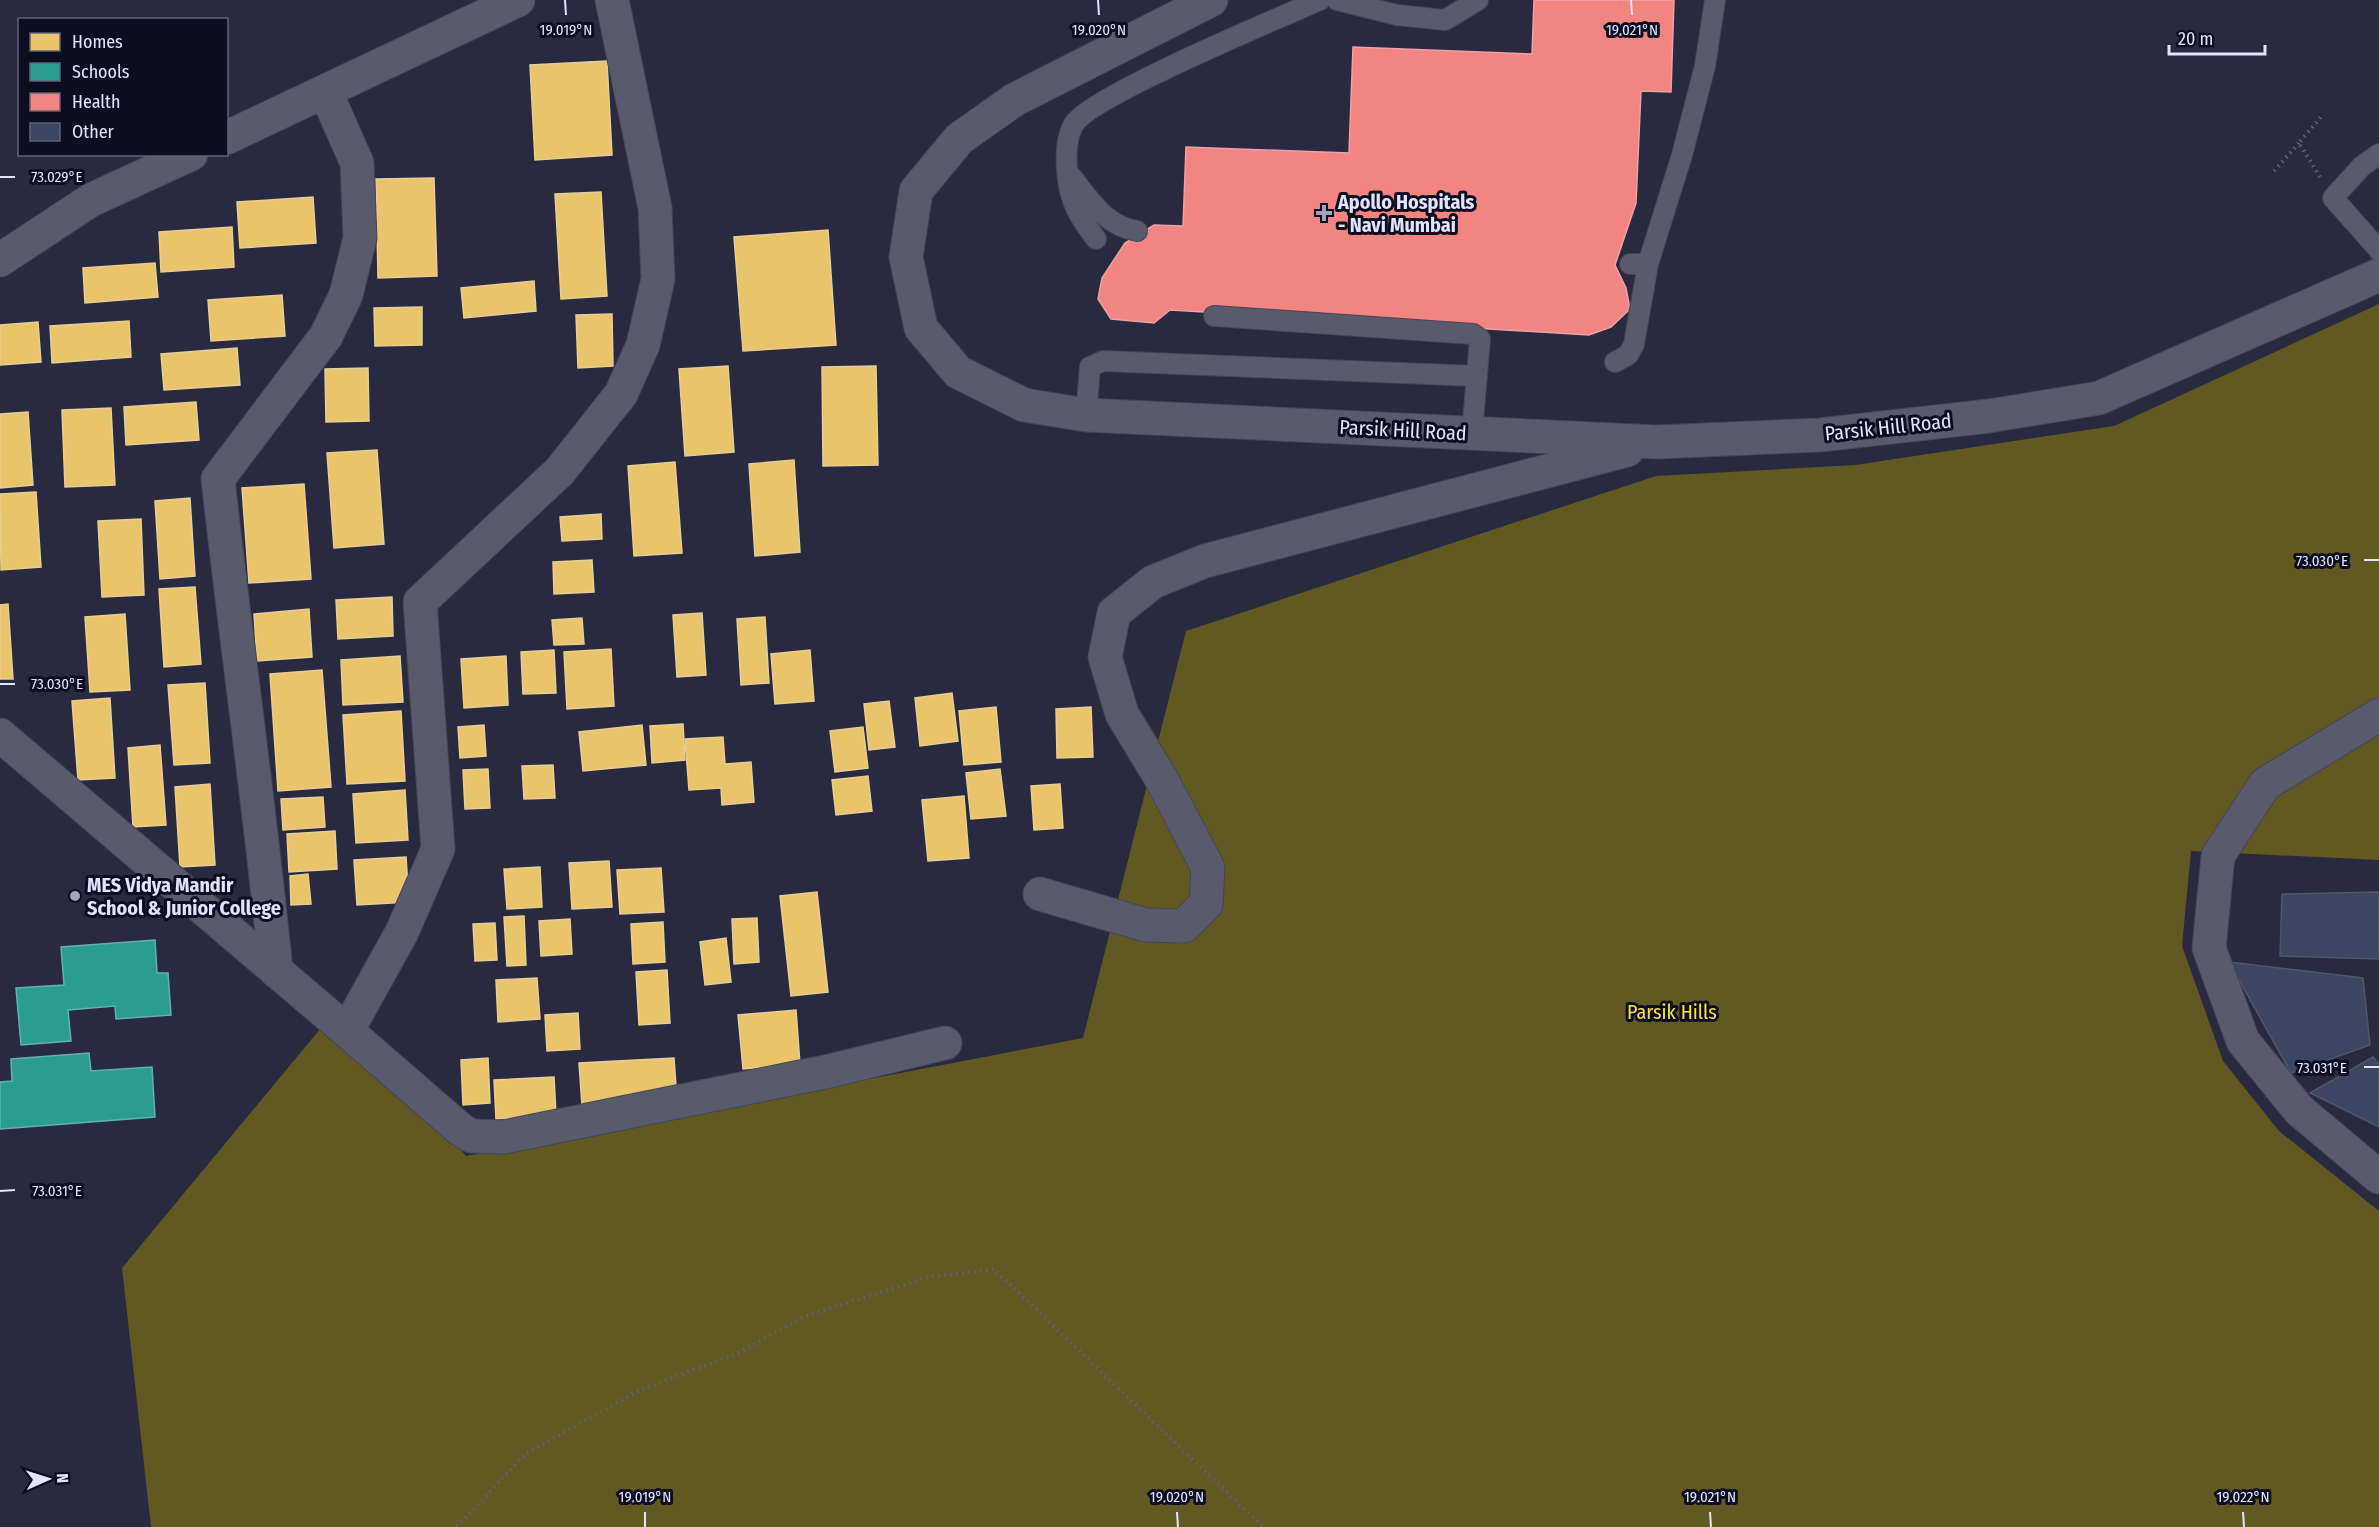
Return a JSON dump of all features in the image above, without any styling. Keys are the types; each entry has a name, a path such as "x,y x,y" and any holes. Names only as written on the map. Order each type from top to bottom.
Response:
{"street":[{"path":"228,137 326,93 518,0"},
{"path":"347,1030 402,932 438,849 420,602 560,471 621,394 643,345 658,279 655,208 612,0"},
{"name":"Parsik Hill Road","path":"1211,0 1014,100 959,139 916,191 906,257 921,328 958,372 1024,405 1086,415 1657,442 1820,435 1989,416 2099,398 2379,275"},
{"path":"276,971 261,819 233,615 218,479 326,336 346,295 360,238 357,163 326,93"},
{"path":"0,260 91,200 187,156"},
{"path":"1040,894 1146,925 1184,926 1206,904 1208,868 1162,780 1122,714 1105,657 1114,613 1153,582 1205,561 1657,442"},
{"path":"2379,715 2265,784 2218,856 2209,948 2243,1041 2299,1110 2379,1177"},
{"path":"0,735 460,1129 471,1136 516,1135 825,1072 945,1043"}],"lane":[{"path":"1096,239 1075,207 1068,171 1066,142 1075,122 1113,96 1320,0"},
{"path":"1337,0 1397,15 1445,20 1478,0"},
{"path":"1615,362 1628,355 1634,344 1639,264 1682,155 1699,88 1715,0"},
{"path":"2379,153 2362,166 2333,198 2379,250"},
{"path":"1068,171 1102,215 1121,228 1137,231"},
{"path":"1214,316 1473,334 1480,339 1472,433"},
{"path":"1086,415 1090,367 1103,362 1477,376"}],"path":[{"path":"2274,171 2321,117"},
{"path":"2299,143 2333,198"},
{"path":"457,1527 525,1454 640,1390 736,1354 803,1317 928,1277 994,1269 1263,1527"}],"green space":[{"name":"Parsik Hills","path":"2379,304 2379,860 2191,851 2182,946 2223,1061 2279,1131 2379,1211 2379,1527 151,1527 122,1268 340,1005 466,1156 1083,1038 1186,631 1656,476 1855,465 2114,426"}],"building: Homes":[{"path":"607,61 612,155 535,160 530,65"},
{"path":"434,178 437,276 378,278 376,179"},
{"path":"601,192 607,296 561,299 555,194"},
{"path":"313,197 316,243 240,248 237,202"},
{"path":"232,227 234,267 161,272 159,232"},
{"path":"828,230 836,345 743,351 734,237"},
{"path":"155,263 158,297 85,303 83,268"},
{"path":"534,281 536,311 464,318 461,288"},
{"path":"282,295 285,336 211,341 208,300"},
{"path":"422,307 422,345 375,346 374,308"},
{"path":"612,314 613,366 578,368 576,315"},
{"path":"129,321 131,357 52,363 50,326"},
{"path":"38,322 41,362 0,365 0,325"},
{"path":"237,348 240,385 164,390 161,354"},
{"path":"728,366 734,452 685,456 679,369"},
{"path":"876,366 878,465 823,466 822,367"},
{"path":"368,368 369,421 326,422 325,369"},
{"path":"196,402 199,440 126,445 124,407"},
{"path":"111,408 115,485 65,487 62,410"},
{"path":"28,412 33,485 0,488 0,414"},
{"path":"377,450 384,544 334,548 327,453"},
{"path":"794,460 800,552 755,556 749,464"},
{"path":"675,462 682,553 634,556 628,466"},
{"path":"304,484 311,579 249,583 242,488"},
{"path":"36,492 41,567 1,570 0,494"},
{"path":"190,498 195,576 160,579 155,501"},
{"path":"601,514 602,539 562,541 560,517"},
{"path":"141,519 144,595 102,597 98,521"},
{"path":"592,560 594,592 554,594 553,562"},
{"path":"195,587 201,664 164,667 159,589"},
{"path":"392,597 393,636 338,639 336,600"},
{"path":"8,604 13,679 0,679 0,605"},
{"path":"309,609 312,657 257,661 254,614"},
{"path":"702,613 706,675 677,677 673,615"},
{"path":"125,614 130,690 90,692 85,617"},
{"path":"765,617 769,683 741,685 737,619"},
{"path":"582,618 584,644 554,645 552,620"},
{"path":"611,649 614,706 567,709 564,652"},
{"path":"554,650 556,693 523,694 521,652"},
{"path":"810,650 814,701 775,704 771,654"},
{"path":"400,656 403,702 343,705 341,660"},
{"path":"506,656 508,705 464,708 461,659"},
{"path":"322,670 331,787 278,791 270,674"},
{"path":"205,683 210,763 174,765 168,685"},
{"path":"952,693 958,741 920,746 915,698"},
{"path":"110,698 115,778 78,780 72,701"},
{"path":"889,701 895,747 869,750 864,704"},
{"path":"996,707 1001,762 964,765 959,711"},
{"path":"1091,707 1093,757 1057,758 1056,709"},
{"path":"401,711 405,781 347,784 343,715"},
{"path":"683,724 685,760 652,763 650,726"},
{"path":"484,725 486,756 460,758 458,727"},
{"path":"642,725 646,765 583,771 579,732"},
{"path":"863,727 868,768 835,772 830,731"},
{"path":"723,737 725,764 751,762 754,802 722,805 721,788 689,790 685,739"},
{"path":"160,745 166,825 133,827 128,748"},
{"path":"553,765 555,798 524,799 522,766"},
{"path":"488,769 490,808 465,809 463,770"},
{"path":"1000,769 1006,816 971,819 966,773"},
{"path":"868,776 872,811 836,815 832,780"},
{"path":"210,784 215,865 180,867 175,787"},
{"path":"1060,784 1063,828 1034,830 1031,786"},
{"path":"405,790 408,840 356,843 353,794"},
{"path":"964,796 969,858 928,861 922,800"},
{"path":"323,797 325,827 283,830 281,799"},
{"path":"335,831 337,869 289,872 287,834"},
{"path":"406,857 409,902 357,905 354,860"},
{"path":"609,861 612,907 572,909 569,863"},
{"path":"540,867 542,907 507,909 504,869"},
{"path":"661,868 664,912 620,914 617,870"},
{"path":"308,874 311,904 291,905 290,876"},
{"path":"817,892 828,992 791,996 780,896"},
{"path":"524,916 526,965 507,966 504,917"},
{"path":"757,918 759,962 734,964 732,919"},
{"path":"570,919 572,954 541,956 539,921"},
{"path":"663,922 665,962 633,964 631,924"},
{"path":"495,923 497,960 475,961 473,924"},
{"path":"726,938 731,982 705,985 700,942"},
{"path":"667,970 670,1023 639,1025 636,972"},
{"path":"537,978 540,1019 498,1022 496,980"},
{"path":"796,1010 800,1064 743,1069 738,1015"},
{"path":"578,1013 580,1049 547,1051 545,1015"},
{"path":"488,1058 490,1103 463,1105 461,1060"},
{"path":"674,1058 677,1101 582,1106 579,1063"},
{"path":"554,1077 556,1115 496,1119 494,1080"}],"building: Schools":[{"path":"155,940 157,973 168,973 171,1015 116,1019 115,1006 68,1010 71,1041 21,1045 16,988 64,985 61,947"},
{"path":"89,1053 91,1071 152,1067 155,1117 0,1129 0,1082 12,1081 11,1059"}],"building: Health":[{"name":"Apollo Hospitals - Navi Mumbai","path":"1534,0 1674,0 1671,92 1641,91 1636,203 1615,265 1626,288 1630,309 1611,327 1589,335 1170,310 1154,323 1111,319 1098,299 1102,278 1125,243 1154,225 1183,226 1186,147 1349,153 1353,47 1532,54"}],"building: Other":[{"path":"2379,892 2379,959 2280,956 2282,894"},
{"path":"2229,962 2363,978 2370,1045 2291,1073"},
{"path":"2373,1057 2379,1064 2379,1127 2310,1093"}],"place":[{"name":"Apollo Hospitals - Navi Mumbai","path":"1324,213"},
{"name":"MES Vidya Mandir School & Junior College","path":"75,896"}]}
